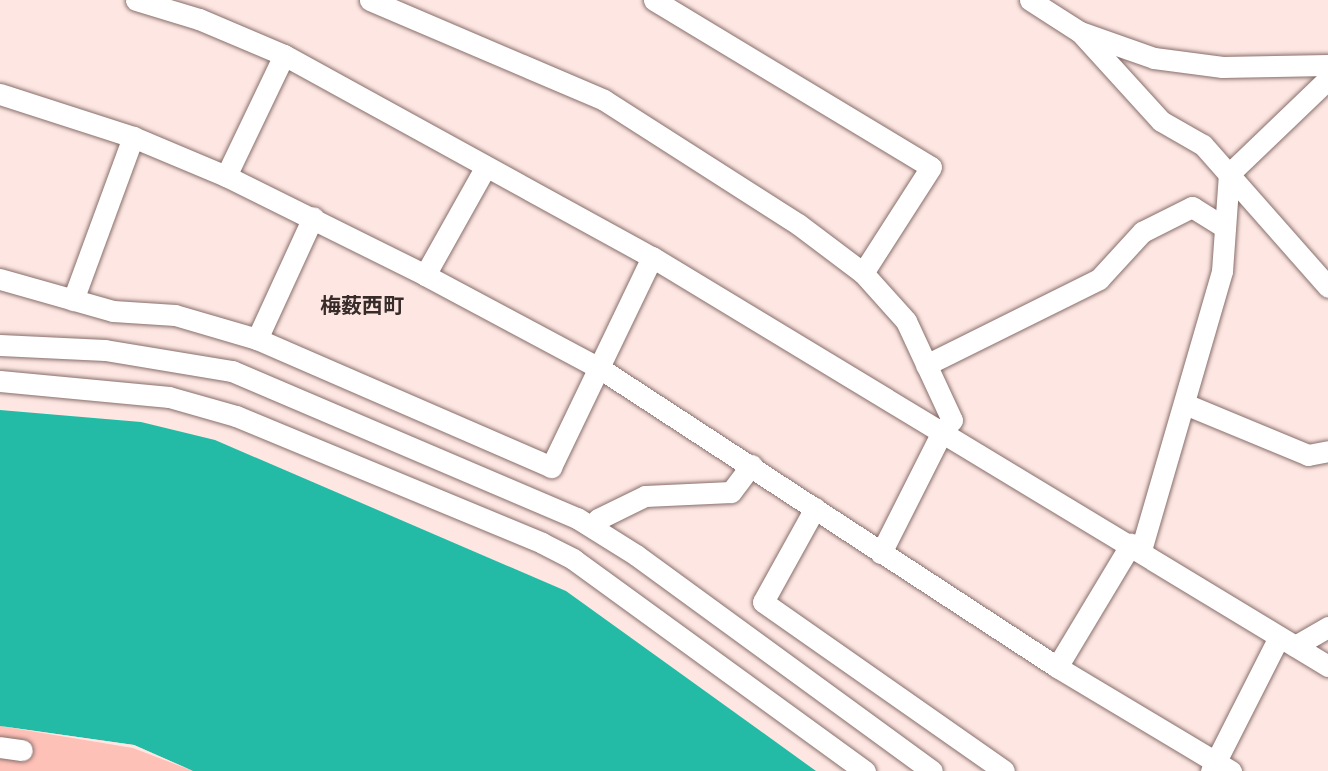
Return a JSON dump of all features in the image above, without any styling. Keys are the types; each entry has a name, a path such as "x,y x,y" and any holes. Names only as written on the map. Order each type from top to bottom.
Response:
{"street":[{"path":"136,0 199,19 284,55 485,168 652,257 943,430 1328,666"},
{"path":"370,0 604,100 798,224 863,273 906,321 952,420 943,430 881,553"},
{"path":"654,0 931,167 863,273"},
{"path":"1030,0 1080,32 1155,58 1222,67 1328,65"},
{"path":"1080,32 1161,121 1203,145 1328,287"},
{"path":"226,176 284,55"},
{"path":"1057,668 1136,547 1185,404 1222,271 1229,174 1328,79"},
{"path":"0,94 133,137 226,176 313,217 601,369 751,465 1057,668 1219,768 1287,641 1328,627"},
{"path":"73,300 133,137"},
{"path":"425,275 485,168"},
{"path":"926,365 1100,279 1142,232 1192,207 1225,228"},
{"path":"257,339 313,217"},
{"path":"0,279 113,311 175,315 257,339 551,467 601,369 652,257"},
{"path":"2,342 105,350 232,371 595,528 932,771"},
{"path":"0,381 169,397 236,416 542,543 581,564 865,771"},
{"path":"1185,404 1308,455 1328,451"},
{"path":"595,528 598,519 645,496 731,492 751,465"},
{"path":"815,508 763,602 1004,771"},
{"path":"0,747 22,750"}],"shaded area":[{"path":"0,726 134,745 193,771 0,771"}],"water":[{"path":"0,410 141,422 215,440 566,591 816,771 193,771 134,745 0,726"}],"pier":[{"path":"0,726 134,745 193,771 133,748"}],"district":[{"name":"梅薮西町","path":"362,305"}]}
